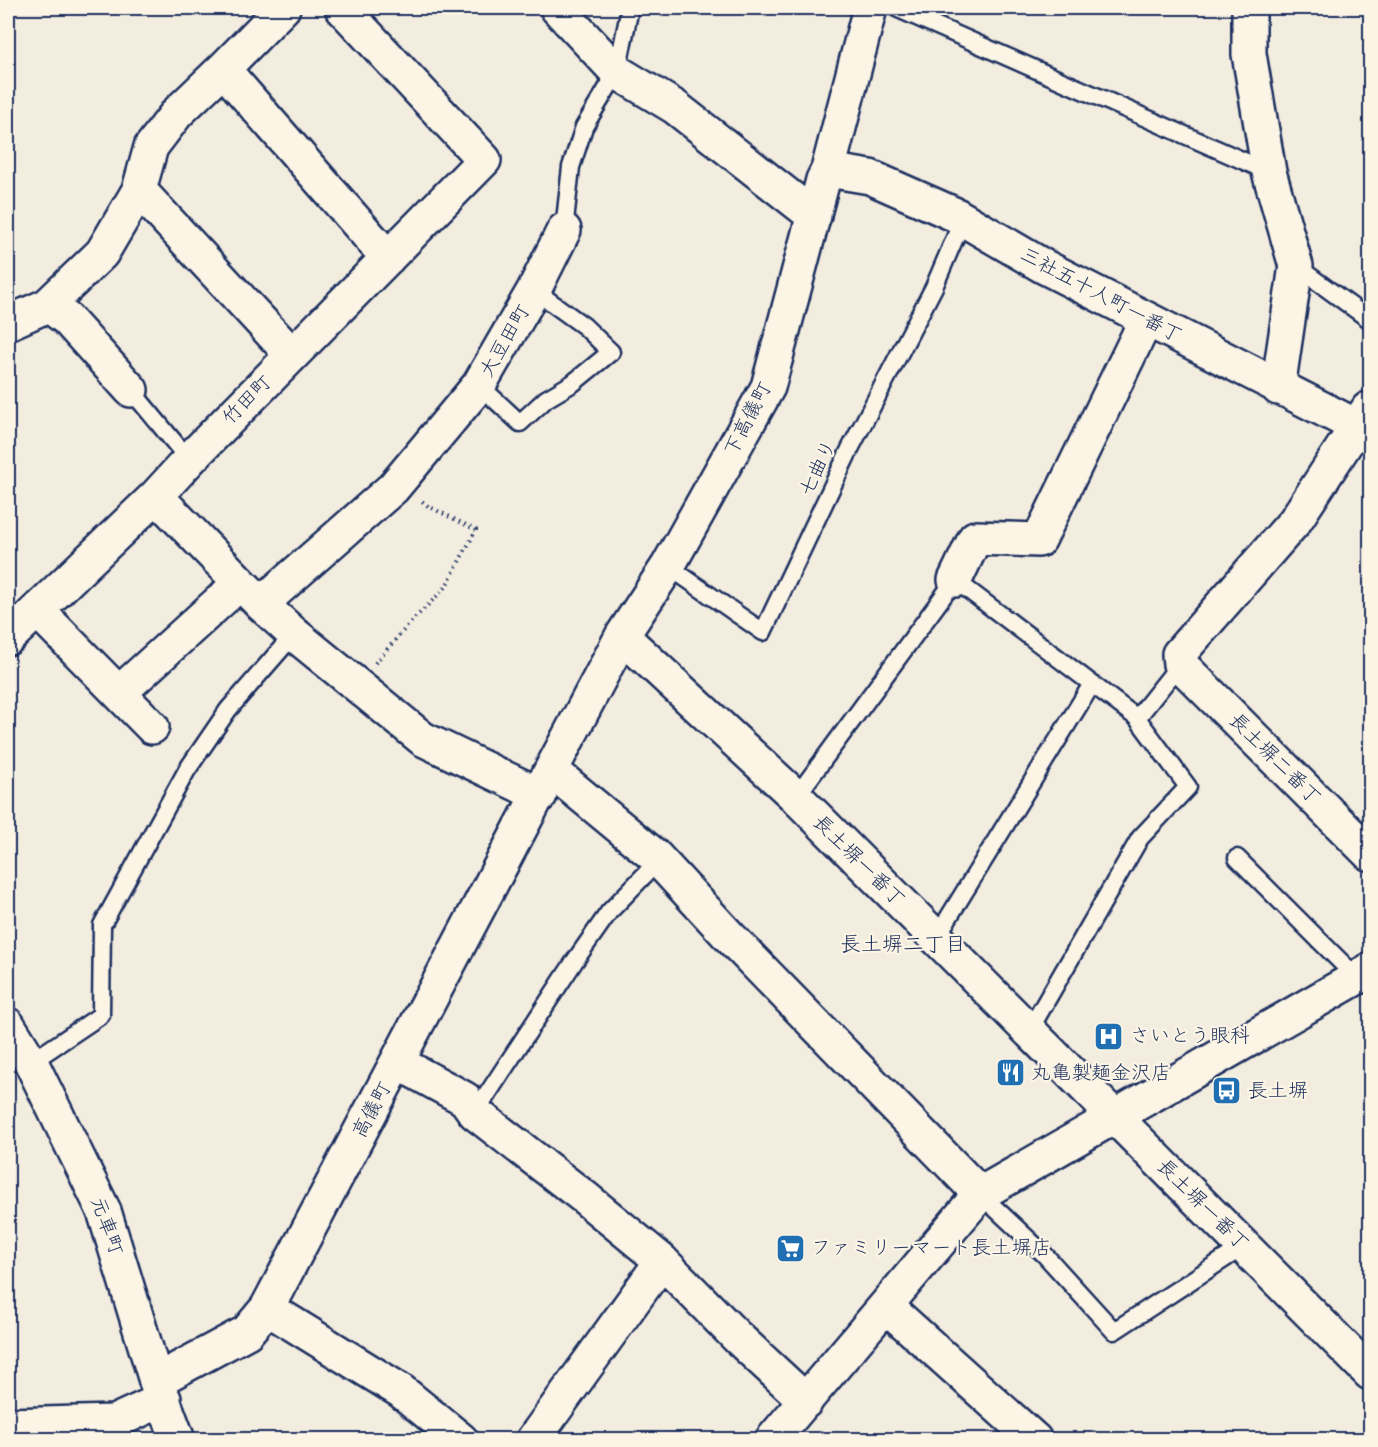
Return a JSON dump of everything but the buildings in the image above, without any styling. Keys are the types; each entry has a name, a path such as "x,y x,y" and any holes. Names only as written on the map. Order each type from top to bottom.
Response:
{"street":[{"name":"竹田町","path":"8,639 156,496 484,160 342,8"},
{"path":"557,8 616,72 675,107 814,216"},
{"name":"下高儀町","path":"546,783 622,636 668,566 768,387 870,8"},
{"path":"1249,8 1249,54 1269,172 1296,266 1278,388"},
{"path":"8,323 48,305 102,253 139,190 151,147 177,113 223,69 276,10"},
{"path":"223,69 388,258"},
{"name":"三社五十人町一番丁","path":"828,170 870,177 963,219 1043,266 1278,388 1366,420"},
{"path":"139,190 292,355"},
{"name":"大豆田町","path":"118,693 399,481 478,385 534,290 564,230"},
{"path":"48,305 67,319 131,390"},
{"path":"955,580 975,538 1039,540 1146,320"},
{"path":"1180,664 1179,654 1295,521 1366,420"},
{"path":"156,496 294,634 355,686 423,739 546,783 659,860 726,934 980,1194"},
{"path":"37,610 152,728"},
{"name":"長土塀一番丁","path":"622,636 796,797 1370,1370"},
{"name":"長土塀二番丁","path":"1180,664 1371,854"},
{"name":"高儀町","path":"115,1431 160,1390 247,1332 267,1308 546,783"},
{"path":"772,1440 980,1194 1364,974"},
{"name":"元車町","path":"8,1025 31,1062 104,1211 178,1440"},
{"path":"397,1062 465,1099 475,1113 662,1261 737,1337 806,1401"},
{"path":"533,1440 662,1261"},
{"path":"886,1306 1035,1440"},
{"path":"267,1308 400,1391 461,1440"},
{"path":"8,1425 115,1431"}],"lane":[{"name":"大豆田町","path":"564,230 571,167 584,127 616,72 630,8"},
{"path":"896,8 1269,172"},
{"name":"七曲り","path":"668,566 763,632 850,449 934,287 963,219"},
{"path":"1296,266 1371,320"},
{"path":"478,385 520,423 546,399 573,383 611,352 584,326 534,290"},
{"path":"131,390 189,460"},
{"path":"796,797 955,580 1137,718 1188,787 1140,838 1029,1031"},
{"path":"31,1062 101,1015 102,925 193,762 228,710 294,634"},
{"path":"1137,718 1180,664"},
{"path":"936,938 1092,684"},
{"path":"1237,858 1364,974"},
{"path":"475,1113 609,912 659,860"},
{"path":"980,1194 1044,1254 1114,1331 1244,1246"}],"path":[{"path":"355,686 411,622 445,588 476,530 428,506 399,481"}],"place":[{"name":"さいとう眼科","path":"1109,1036"},
{"name":"丸亀製麺金沢店","path":"1010,1073"},
{"name":"長土塀","path":"1227,1091"},
{"name":"ファミリーマート長土塀店","path":"790,1248"}],"district":[{"name":"長土塀二丁目","path":"903,944"}]}
